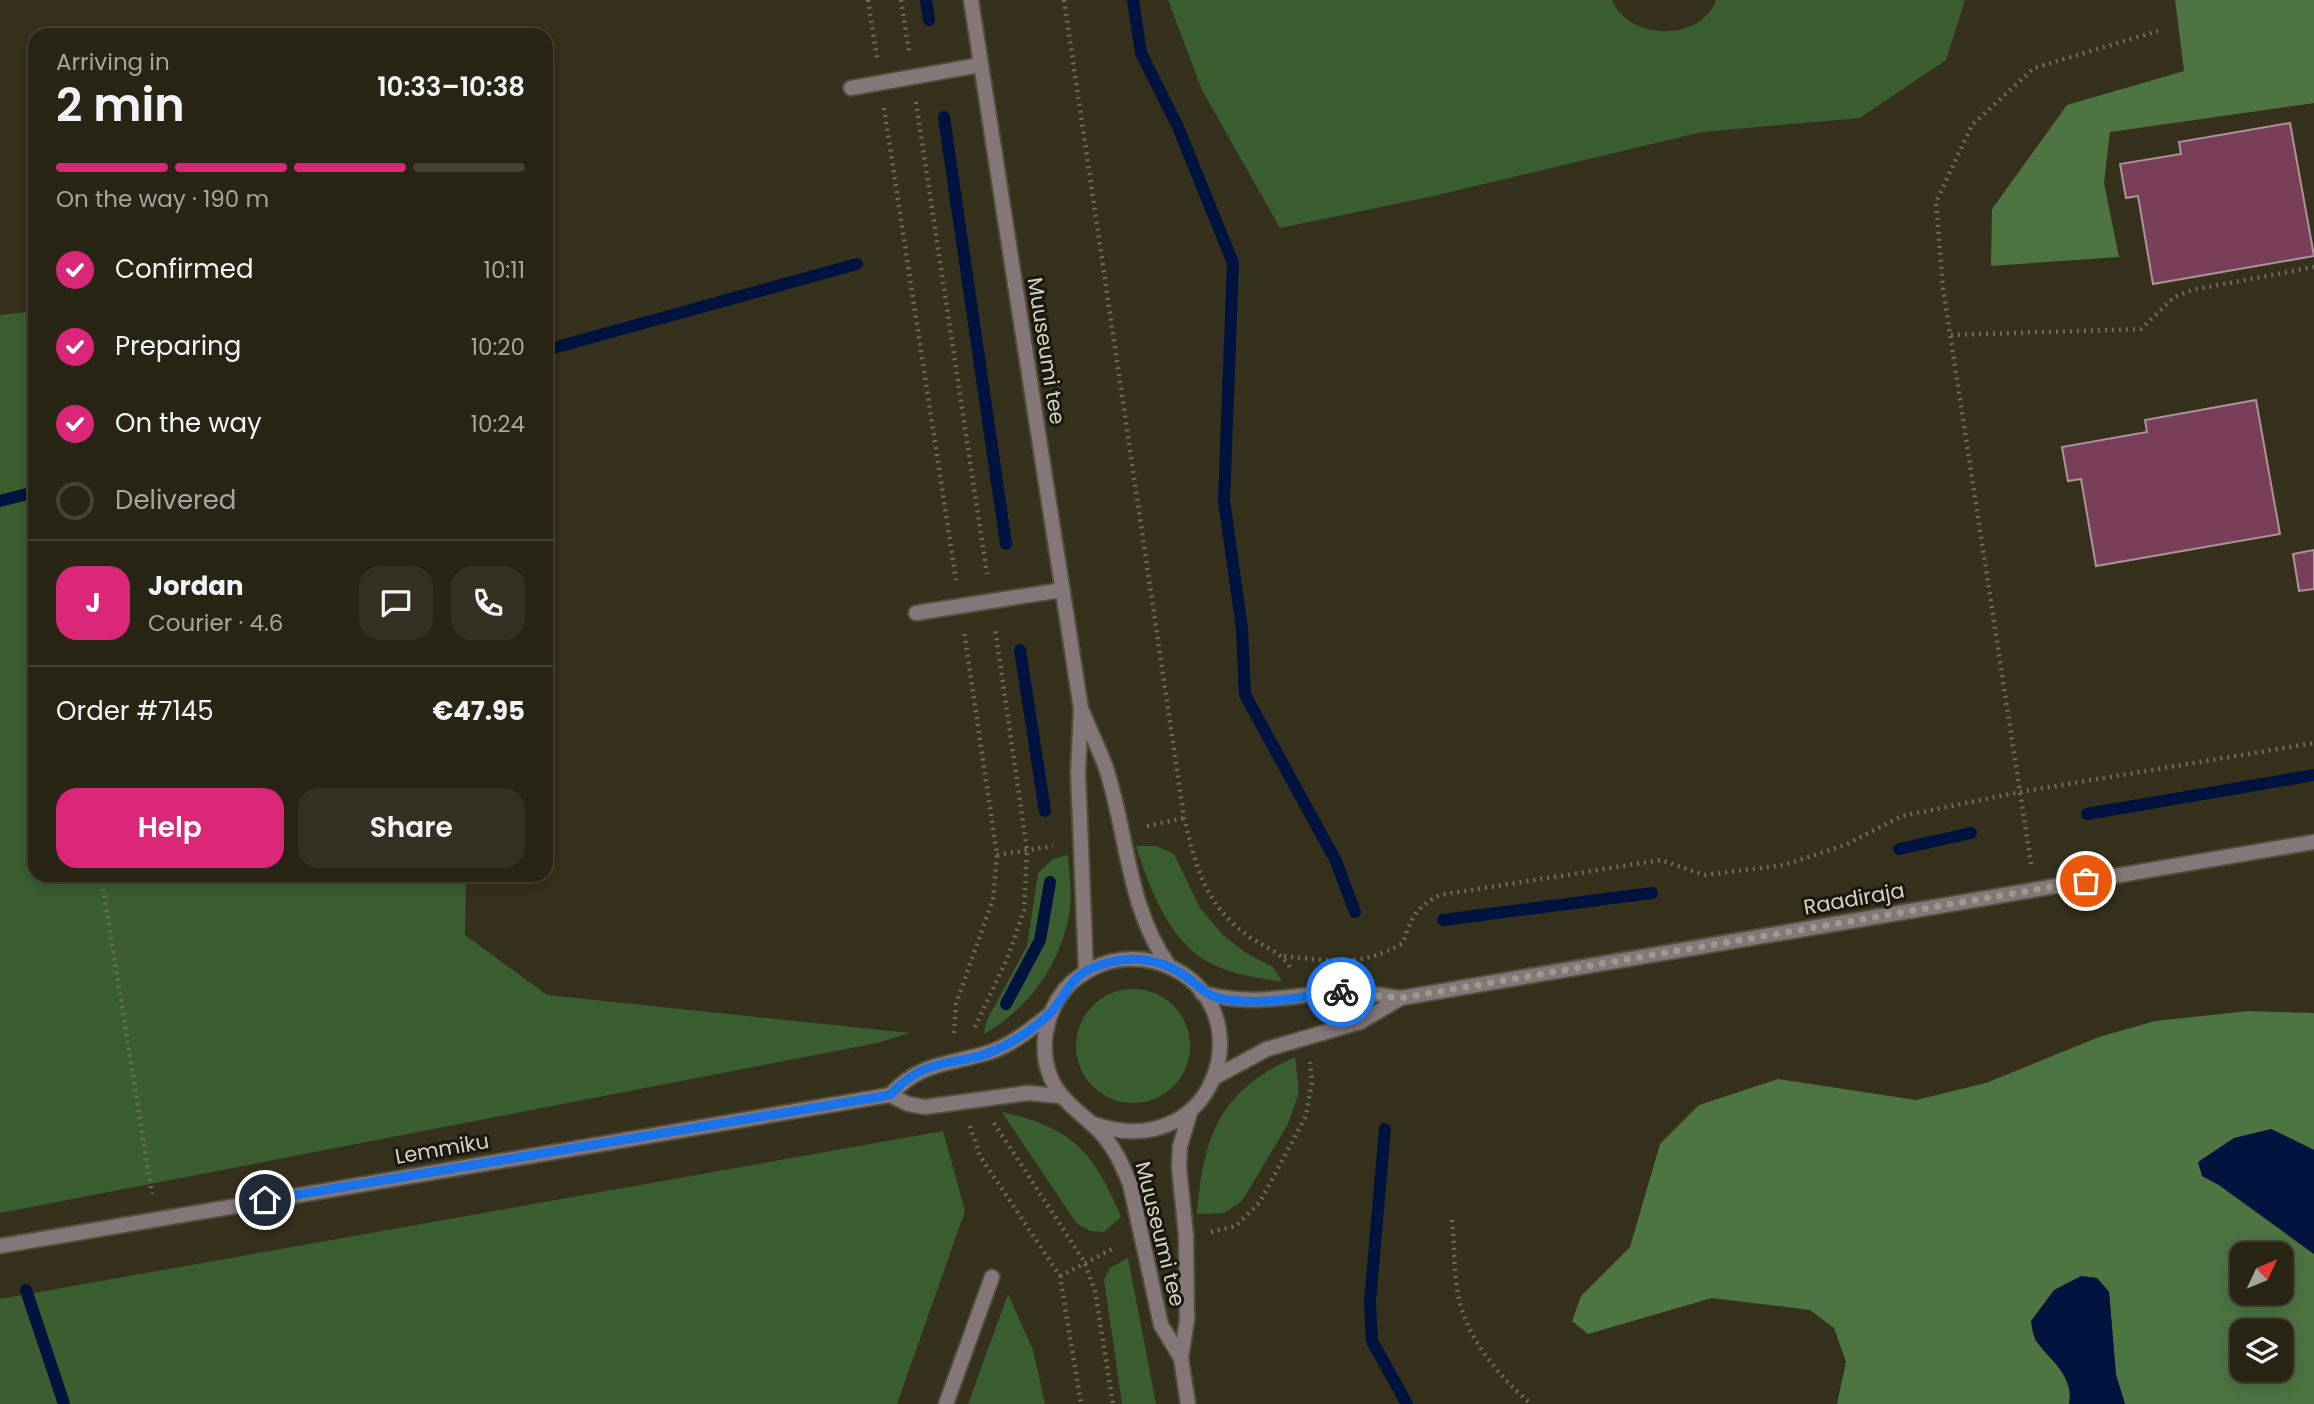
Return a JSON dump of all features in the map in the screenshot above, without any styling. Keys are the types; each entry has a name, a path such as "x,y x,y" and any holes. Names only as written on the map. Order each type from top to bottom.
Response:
{"street":[{"name":"Muuseumi tee","path":"971,0 1081,709 1078,773 1086,970"},
{"path":"851,88 980,65"},
{"path":"916,613 1062,590"},
{"name":"Muuseumi tee","path":"1081,709 1106,769 1137,902 1148,932 1169,966"},
{"name":"Raadiraja","path":"1202,993 1229,1000 1266,1001 1349,992 1401,998 2314,842"},
{"name":"Muuseumi tee","path":"1141,958 1169,966 1187,977 1202,993 1214,1012 1219,1033 1220,1056 1215,1077 1190,1112 1168,1126 1143,1133 1117,1132 1093,1124 1075,1112 1060,1096 1047,1061 1044,1042 1050,1014 1065,989 1086,970 1113,960 1141,958"},
{"name":"Raadiraja","path":"1215,1077 1267,1049 1360,1022 1401,998"},
{"path":"890,1095 907,1077 925,1068 992,1052 1050,1014"},
{"name":"Lemmiku","path":"0,1246 890,1095 908,1104 925,1107 1028,1093 1060,1096"},
{"name":"Muuseumi tee","path":"1188,1404 1181,1358 1187,1320 1185,1235 1179,1167 1180,1146 1190,1112"},
{"name":"Muuseumi tee","path":"1093,1124 1115,1151 1130,1184 1161,1325 1181,1358"},
{"path":"946,1404 992,1277"}],"path":[{"path":"868,0 997,855 993,899 956,1004 953,1039"},
{"path":"901,0 1027,850 1024,909 1007,959 973,1036"},
{"path":"1064,0 1184,818 1200,881 1222,915 1251,937 1283,956 1346,962 1379,957 1403,943 1412,916 1422,904 1440,895 1661,860 1704,875 1784,865 1845,845 1902,816 2020,792 2314,743"},
{"path":"2035,889 1951,335 1936,202 1972,125 2034,68 2158,31"},
{"path":"1951,335 2141,329 2174,297 2192,290 2314,267"},
{"path":"997,855 1027,850"},
{"path":"103,882 156,1219"},
{"path":"1283,956 1297,978"},
{"path":"1202,1233 1236,1226 1249,1216 1260,1202 1306,1116 1312,1081 1310,1060"},
{"path":"990,1117 1084,1261 1095,1291 1113,1404"},
{"path":"969,1122 980,1156 1060,1276 1081,1404"},
{"path":"1452,1220 1461,1307 1478,1345 1512,1388 1531,1404"},
{"path":"1060,1276 1084,1261 1122,1244"}],"green space":[{"path":"1168,0 1612,0 1620,13 1633,23 1664,31 1696,24 1708,14 1716,0 1965,0 1946,60 1860,118 1702,132 1429,197 1280,228 1202,90"},
{"path":"2175,0 2314,0 2314,103 2110,132 2104,183 2119,257 1991,266 1992,209 2067,105 2184,71"},
{"path":"28,312 28,882 466,882 465,935 547,995 910,1033 877,1043 0,1213 0,315"},
{"path":"1136,846 1156,846 1174,854 1200,908 1223,935 1246,953 1273,967 1282,982 1247,976 1214,965 1185,944 1155,897"},
{"path":"1068,855 1070,909 1060,947 1041,982 1029,997 1016,1011 984,1034 986,1022 1027,946 1038,873 1053,859"},
{"path":"1133,989 1155,993 1174,1005 1186,1024 1190,1046 1186,1068 1174,1087 1155,1099 1133,1103 1111,1099 1092,1087 1080,1068 1076,1046 1080,1024 1092,1005 1111,993"},
{"path":"2249,1011 2314,1013 2314,1150 2271,1129 2202,1176 2219,1185 2314,1254 2314,1404 2125,1404 2116,1375 2109,1292 2097,1278 2081,1276 2035,1340 2065,1377 2070,1395 2069,1404 1837,1404 1846,1362 1834,1328 1810,1310 1712,1298 1588,1334 1572,1321 1581,1296 1630,1247 1660,1144 1699,1105 1778,1079 1916,1100 1986,1083 2099,1037 2155,1021"},
{"path":"1295,1057 1299,1092 1288,1124 1242,1201 1224,1213 1197,1214 1204,1161 1220,1119 1232,1101 1248,1085 1269,1070"},
{"path":"1002,1112 1047,1126 1078,1146 1101,1175 1121,1217 1104,1232 1091,1231 1077,1224"},
{"path":"943,1131 965,1211 897,1404 0,1404 0,1299"},
{"path":"1128,1258 1156,1404 1122,1404 1104,1279 1110,1268"},
{"path":"1008,1294 1033,1350 1045,1404 968,1404"}],"water":[{"path":"2271,1129 2314,1150 2314,1254 2219,1185 2202,1176 2198,1162 2234,1138"},
{"path":"2081,1276 2097,1278 2109,1292 2116,1375 2125,1404 2069,1404 2070,1394 2065,1377 2034,1335 2031,1321 2054,1290"}],"building":[{"path":"2290,123 2314,256 2153,284 2138,196 2126,198 2120,164 2181,154 2179,142"},
{"path":"2256,400 2280,534 2096,566 2081,479 2068,481 2062,447 2147,432 2145,420"},
{"path":"2314,550 2314,589 2299,591 2293,554"}],"waterway":[{"path":"926,0 929,20"},
{"path":"1133,0 1141,53 1178,127 1233,263 1224,500 1242,629 1245,695 1336,861 1355,912"},
{"path":"944,117 1006,544"},
{"path":"553,348 857,264"},
{"path":"0,501 28,494"},
{"path":"1020,650 1045,811"},
{"path":"2087,814 2314,775"},
{"path":"1899,849 1971,833"},
{"path":"1006,1004 1040,940 1050,882"},
{"path":"1443,920 1652,893"},
{"path":"1385,1129 1370,1302 1372,1341 1407,1404"},
{"path":"26,1290 64,1404"}],"way so far":[{"path":"1341,992 1401,998 2086,881"}],"route":[{"path":"265,1200 890,1095 907,1077 925,1068 992,1052 1006,1045 1050,1014 1065,989 1086,970 1113,960 1141,958 1169,966 1187,977 1202,993 1229,1000 1266,1001 1341,992"}]}
